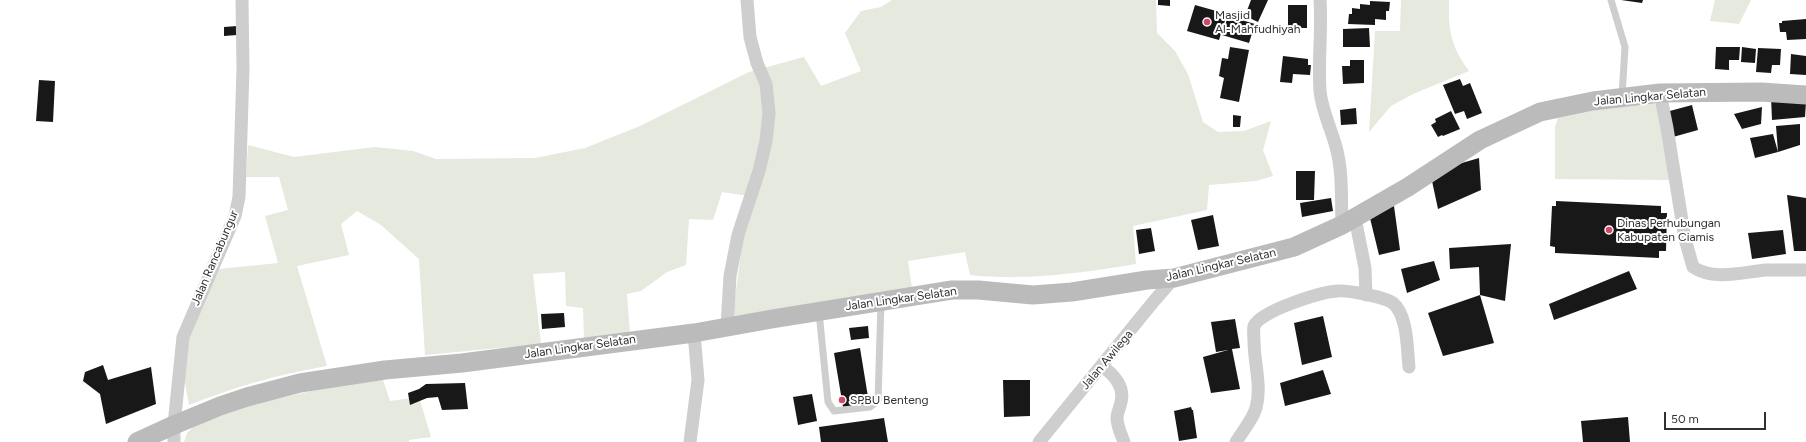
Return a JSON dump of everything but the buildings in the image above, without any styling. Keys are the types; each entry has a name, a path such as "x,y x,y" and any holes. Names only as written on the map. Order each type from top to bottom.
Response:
{"street":[{"name":"Jalan Rancabungur","path":"174,433 183,337 235,216 239,196 243,69 242,0"},
{"path":"727,327 730,276 735,249 738,235 759,171 766,141 769,113 766,84 757,63 750,36 747,0"},
{"path":"1320,0 1320,90 1322,108 1336,145 1339,158 1348,222 1365,268 1366,295"},
{"name":"Jalan Lingkar Selatan","path":"137,442 174,433 247,397 287,386 334,377 462,363 694,333 952,290 978,290 1033,295 1072,292 1147,280 1174,278 1294,247 1348,222 1408,187 1480,140 1540,112 1593,100 1660,94 1747,92 1806,95"},
{"path":"1660,94 1685,238 1693,267 1702,271 1718,274 1766,270 1806,270"},
{"name":"Jalan Awilega","path":"1039,442 1174,278"},
{"path":"1236,442 1256,409 1258,382 1254,326 1259,319 1294,302 1337,290 1366,295 1390,302 1397,308 1404,323 1408,367"},
{"path":"690,442 698,380 694,333"},
{"path":"1102,366 1111,372 1122,390 1122,402 1117,415 1124,442"}],"lane":[{"path":"1611,0 1625,47 1622,97"},
{"path":"819,312 828,402 830,407 834,411 870,407 878,401 880,301"}],"shaded area":[{"path":"892,0 1156,0 1157,33 1175,51 1188,74 1203,122 1218,132 1244,131 1271,121 1263,150 1273,176 1256,181 1209,185 1207,210 1133,226 1136,264 1033,277 991,277 970,275 965,252 908,261 912,288 732,319 744,232 755,197 722,192 713,220 689,219 686,265 667,272 641,291 627,294 630,334 584,338 583,308 566,306 565,272 533,274 541,344 425,355 419,259 381,225 357,211 341,224 349,255 297,266 327,366 257,382 223,392 189,405 184,378 188,334 219,269 278,263 265,216 288,210 279,177 246,177 248,145 294,157 375,147 413,151 436,159 535,158 585,148 640,126 749,72 804,57 821,86 861,71 845,33 861,11 881,7"},
{"path":"1401,0 1449,0 1449,20 1454,46 1469,71 1413,94 1391,106 1369,132 1375,31 1400,31"},
{"path":"1715,0 1751,0 1739,24 1710,21"},
{"path":"1655,98 1655,104 1658,106 1671,180 1555,179 1555,127 1558,118"},
{"path":"383,380 390,401 419,397 431,437 409,440 409,442 184,442 187,433 195,425 251,405 337,385"}],"place":[{"name":"Masjid Al-Mahfudhiyah","path":"1207,22"},
{"name":"Dinas Perhubungan Kabupaten Ciamis","path":"1609,230"},
{"name":"SPBU Benteng","path":"842,400"}]}
